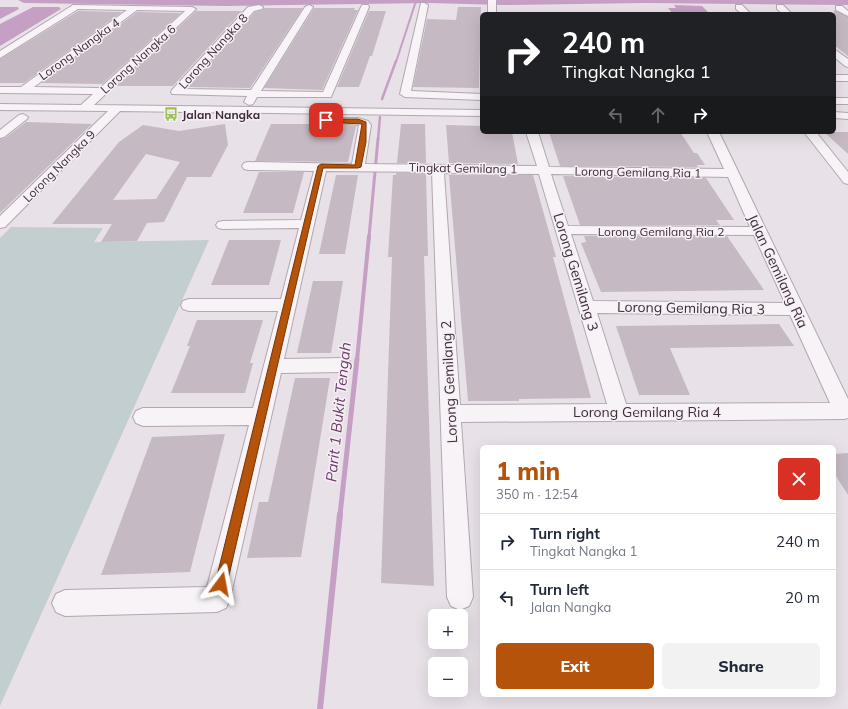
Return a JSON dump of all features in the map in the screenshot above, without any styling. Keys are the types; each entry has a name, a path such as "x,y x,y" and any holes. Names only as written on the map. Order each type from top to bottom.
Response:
{"street":[{"path":"424,5 404,94 480,97"},
{"path":"249,102 309,7"},
{"path":"0,107 117,108 249,102 327,95 365,7"},
{"path":"739,7 745,12"},
{"path":"780,7 786,12"},
{"path":"0,55 76,8 135,8"},
{"name":"Lorong Nangka 6","path":"84,108 192,9 135,8"},
{"name":"Lorong Nangka 4","path":"24,90 135,8"},
{"name":"Lorong Nangka 8","path":"249,102 176,92 255,8"},
{"path":"839,8 848,14"},
{"path":"836,54 848,64"},
{"path":"836,78 848,78"},
{"path":"0,90 102,91"},
{"path":"0,99 249,102 274,113 354,121 364,123 363,142 370,167"},
{"path":"836,101 848,102"},
{"path":"0,117 108,117 274,113 480,105"},
{"name":"Lorong Nangka 9","path":"0,224 117,108"},
{"path":"836,110 848,110"},
{"path":"274,113 480,113"},
{"path":"836,115 848,116"},
{"path":"0,136 24,117"},
{"path":"389,121 480,122"},
{"name":"Lorong Gemilang 3","path":"533,134 619,412"},
{"name":"Jalan Gemilang Ria","path":"714,134 846,412"},
{"path":"812,134 847,177"},
{"name":"Tingkat Gemilang 1","path":"248,166 544,170"},
{"path":"66,603 217,599 321,166"},
{"name":"Lorong Gemilang 2","path":"438,168 460,597"},
{"name":"Lorong Gemilang Ria 1","path":"544,170 732,173"},
{"path":"223,225 307,224"},
{"name":"Lorong Gemilang Ria 2","path":"563,230 760,231"},
{"path":"189,305 288,305"},
{"name":"Lorong Gemilang Ria 3","path":"586,307 796,309"},
{"path":"273,366 343,365"},
{"name":"Lorong Gemilang Ria 4","path":"450,414 846,412"},
{"path":"143,417 261,416"}],"shaded area":[{"path":"674,5 702,6 708,12 671,12 668,8 676,8"},
{"path":"0,7 18,7 19,9 0,19"},
{"path":"33,7 59,7 61,9 0,46 0,24"},
{"path":"11,227 103,228 94,242 209,240 0,706 0,238"}],"building":[{"path":"458,7 481,7 479,88 413,87 427,19 456,20"},
{"path":"264,8 303,8 250,88 188,87 255,12"},
{"path":"314,8 355,8 354,10 358,10 322,90 264,88"},
{"path":"834,10 848,17 848,56 836,47 836,12 834,12"},
{"path":"78,11 122,12 24,83 0,83 0,59"},
{"path":"196,11 242,11 173,86 116,86"},
{"path":"369,11 386,11 372,56 370,56 359,87 337,87"},
{"path":"137,12 181,13 102,84 41,83"},
{"path":"26,122 92,124 0,213 0,139 5,138"},
{"path":"225,124 228,145 211,177 187,177 164,222 147,223 137,241 101,242 112,224 52,224 119,142 143,125 179,131","holes":["146,154 180,162 156,199 113,200"]},
{"path":"271,124 337,124 356,126 348,162 255,161"},
{"path":"401,124 425,124 426,163 397,163"},
{"path":"446,125 480,126 480,134 512,134 518,164 449,163"},
{"path":"848,132 848,154 826,134"},
{"path":"550,134 681,134 694,153 697,153 705,165 697,165 698,167 560,166"},
{"path":"259,172 304,172 293,213 243,213"},
{"path":"396,173 426,173 428,256 424,256 434,586 381,583 392,257 388,257 393,175 396,175"},
{"path":"336,175 358,175 345,254 319,254"},
{"path":"449,175 533,175 556,257 553,257 591,398 519,399 519,401 468,401"},
{"path":"563,176 706,178 734,220 716,220 720,225 580,225"},
{"path":"584,236 727,236 764,290 601,292 581,243 586,242"},
{"path":"229,240 281,240 269,285 211,285"},
{"path":"313,281 343,281 331,353 297,353"},
{"path":"197,320 263,320 250,363 253,363 245,393 171,393 190,346 187,346"},
{"path":"779,324 794,346 670,348 690,395 639,395 616,326"},
{"path":"295,378 330,378 301,557 247,558 259,502 268,502"},
{"path":"225,434 190,572 101,575 152,437"},
{"path":"848,453 848,495 836,476 836,454"}],"waterway":[{"path":"24,0 226,3 430,0 502,2 646,0 848,2"},
{"name":"Parit 1 Bukit Tengah","path":"396,62 415,4 418,0"},
{"name":"Parit 1 Bukit Tengah","path":"382,99 396,61"},
{"name":"Parit 1 Bukit Tengah","path":"378,140 380,117"},
{"name":"Parit 1 Bukit Tengah","path":"369,237 378,139"},
{"name":"Parit 1 Bukit Tengah","path":"357,360 369,236"},
{"name":"Parit 1 Bukit Tengah","path":"340,515 357,359"},
{"name":"Parit 1 Bukit Tengah","path":"320,709 340,514"}],"place":[{"name":"Jalan Nangka","path":"171,114"}],"route":[{"path":"221,584 321,166 358,167 363,142 364,123 358,121 326,120"}]}
